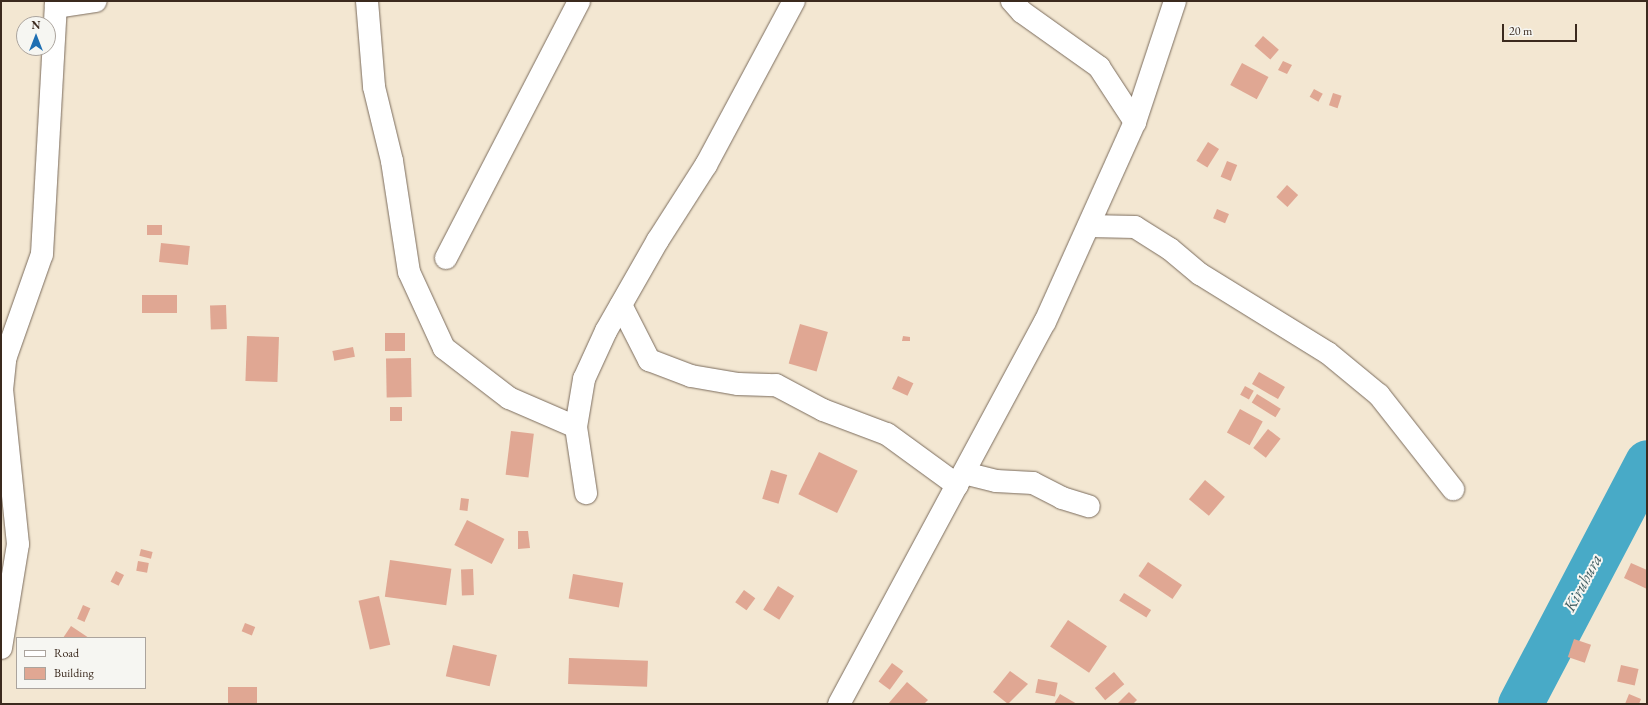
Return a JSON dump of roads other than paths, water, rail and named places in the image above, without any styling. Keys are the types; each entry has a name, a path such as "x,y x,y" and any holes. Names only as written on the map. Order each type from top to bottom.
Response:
{"street":[{"path":"3,361 42,254 56,4 96,1"},
{"path":"367,1 374,87 392,161 409,272 444,348 509,398 576,427"},
{"path":"446,258 579,1"},
{"path":"586,493 576,427 584,378 621,305 658,240 706,165 794,1"},
{"path":"1012,1 1022,12 1099,67 1135,122"},
{"path":"839,704 1045,322 1135,122 1175,1"},
{"path":"1089,226 1135,227 1170,249 1200,274 1328,352 1379,395 1453,489"},
{"path":"621,305 649,360 691,376 738,384 776,385 823,410 887,434 960,479 1033,484 1062,498 1090,506"},
{"path":"1,336 3,361 2,390 18,544 2,640"}],"waterway":[{"name":"Kiruhura","path":"1520,704 1647,462"}]}
